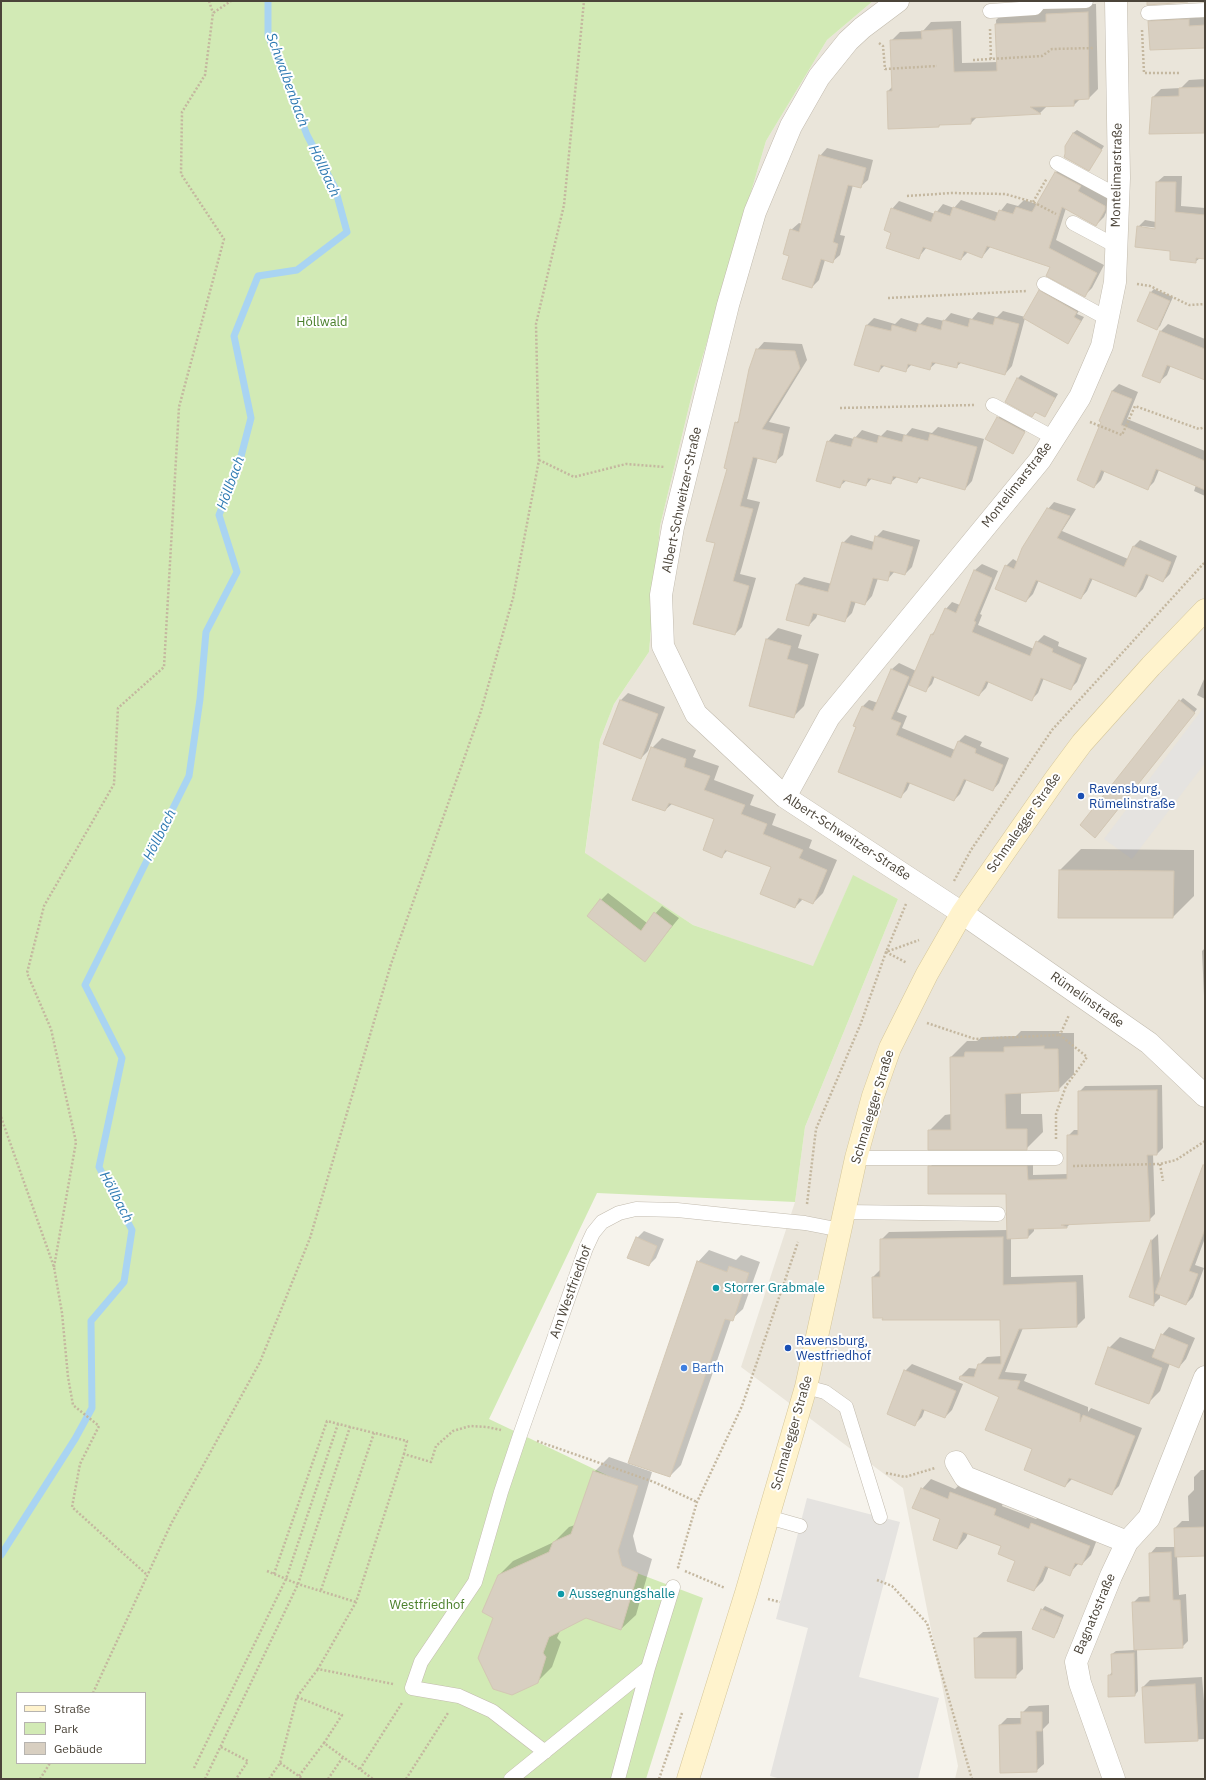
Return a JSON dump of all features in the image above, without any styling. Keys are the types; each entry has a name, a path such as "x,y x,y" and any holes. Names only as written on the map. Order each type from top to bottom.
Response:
{"street":[{"name":"Albert-Schweitzer-Straße","path":"898,1 862,28 848,41 819,77 791,126 755,212 728,305 673,527 662,595 663,646 696,714 785,797 962,913"},
{"name":"Montelimarstraße","path":"785,797 829,717 1040,460 1080,397 1102,346 1115,282 1118,196 1116,1"},
{"name":"Schmalegger Straße","path":"688,1779 731,1644 806,1387 856,1158 873,1096 890,1048 927,974 962,913 998,858 1082,743 1151,666 1205,610"},
{"name":"Rümelinstraße","path":"962,913 1149,1043 1205,1096"},
{"name":"Bagnatostraße","path":"1114,1779 1080,1683 1076,1662 1110,1576 1127,1542 1148,1518 1205,1376"},
{"path":"956,1462 966,1477 1127,1542"}],"lane":[{"path":"990,11 1035,8 1040,2 1086,1"},
{"path":"1148,13 1205,10"},
{"path":"1057,163 1118,196"},
{"path":"1073,223 1116,246"},
{"path":"1044,284 1108,319"},
{"path":"993,405 1054,438"},
{"path":"856,1158 1056,1158"},
{"name":"Am Westfriedhof","path":"412,1688 421,1662 475,1582 501,1492 520,1435 586,1248 602,1222 619,1213 636,1209 677,1210 805,1223 998,1214"},
{"path":"806,1387 825,1392 846,1407 880,1517"},
{"path":"768,1517 800,1526"},
{"path":"618,1779 648,1668 673,1587"},
{"path":"511,1779 648,1668"},
{"path":"412,1688 459,1696 492,1711 545,1752"}],"path":[{"path":"54,1267 76,1142 52,1028 26,973 44,906 114,784 118,708 164,667 179,407 224,239 181,174 182,112 205,75 213,13 209,1"},
{"path":"213,13 231,1"},
{"path":"93,1692 146,1574 174,1517 260,1362 310,1238 391,964 481,711 513,598 539,460 536,324 564,205 584,1"},
{"path":"990,11 991,59"},
{"path":"862,28 883,46 885,69 937,66"},
{"path":"1142,29 1144,73 1180,73"},
{"path":"972,60 1042,56 1052,49 1117,47"},
{"path":"1033,202 1057,163"},
{"path":"907,196 952,193 1005,194 1033,202 1073,223"},
{"path":"1115,282 1150,286 1189,304 1205,304"},
{"path":"888,298 1033,291 1044,284"},
{"path":"840,408 993,405"},
{"path":"1070,413 1122,435 1135,406 1198,429 1205,427"},
{"path":"539,460 574,477 626,464 687,468"},
{"path":"722,1587 678,1567 697,1502 742,1406 805,1223 816,1129 861,1023 886,952 916,883"},
{"path":"886,952 921,940"},
{"path":"1060,1034 1079,995"},
{"path":"927,1023 975,1039 1060,1034 1087,1058 1066,1086 1056,1114 1056,1158 1069,1166 1160,1164 1176,1160 1205,1141"},
{"path":"1,1117 54,1267 62,1313 68,1377 73,1405 99,1426 80,1464 72,1507 146,1574"},
{"path":"1160,1164 1163,1181"},
{"path":"269,1779 280,1763 297,1697 318,1669 356,1602 404,1454 407,1440 327,1421 274,1574"},
{"path":"194,1768 286,1579 338,1424"},
{"path":"404,1454 431,1462 436,1446 453,1432 470,1426 487,1427 520,1435 654,1482 697,1502"},
{"path":"205,1779 298,1584 350,1427"},
{"path":"321,1590 374,1433"},
{"path":"866,1468 905,1477 956,1462"},
{"path":"267,1572 298,1584 356,1602"},
{"path":"877,1580 892,1586 927,1623 972,1779"},
{"path":"318,1669 412,1688 360,1770"},
{"path":"406,1779 459,1696"},
{"path":"297,1697 342,1715 324,1744 299,1776"},
{"path":"324,1744 373,1779"},
{"path":"221,1747 248,1761 236,1779"},
{"path":"328,1779 343,1757"},
{"path":"280,1763 303,1779"},
{"path":"40,1779 49,1764"}],"shaded area":[{"path":"873,1 1205,1 1205,1779 955,1779 958,1766 903,1488 741,1367 795,1202 805,1127 898,899 853,876 813,967 693,925 585,854 600,740 614,704 649,652 660,526 694,386 766,141 827,40"},
{"path":"1204,707 1205,763 1132,859 1104,839"},
{"path":"807,1498 900,1522 859,1677 939,1698 918,1779 781,1779 770,1776 808,1628 776,1619"}],"green space":[{"name":"Höllwald","path":"1,1 873,1 827,40 766,141 694,386 660,526 649,652 614,704 600,740 585,853 693,925 813,966 853,875 898,899 805,1127 795,1202 597,1193 489,1419 636,1489 613,1564 703,1598 646,1779 1,1779"}],"building":[{"path":"1147,1 1188,1 1188,2 1147,5"},
{"path":"1088,12 1089,99 1074,100 1074,106 1030,107 1041,114 971,118 971,124 888,129 887,91 892,91 890,40 922,39 921,31 952,29 954,72 997,71 995,24 1046,22 1046,14"},
{"path":"1189,19 1189,26 1205,25 1205,48 1150,50 1148,21"},
{"path":"1205,87 1204,133 1149,134 1152,97 1179,96 1179,88"},
{"path":"1073,133 1102,150 1089,171 1064,157 1065,146"},
{"path":"819,155 866,168 861,188 848,185 833,242 838,244 833,263 821,259 812,288 782,279 789,256 783,254 790,229 799,232"},
{"path":"1055,172 1081,186 1078,191 1105,206 1105,210 1096,226 1062,207 1049,248 1097,273 1085,297 1046,276 1050,267 987,246 982,258 964,251 961,260 923,247 919,259 886,248 891,233 884,230 891,208 931,222 935,211 950,216 953,207 995,221 999,210 1013,214 1016,207 1032,212"},
{"path":"1156,182 1176,182 1175,212 1205,215 1205,259 1196,258 1196,263 1170,260 1170,251 1135,247 1137,226 1155,229"},
{"path":"1039,290 1077,312 1074,317 1081,321 1068,344 1023,318"},
{"path":"1150,292 1170,301 1157,330 1137,321"},
{"path":"995,318 1019,324 1005,375 958,362 957,368 932,362 930,370 908,364 906,372 881,365 879,372 854,365 866,325 891,331 892,325 916,332 919,324 941,330 943,320 968,327 970,319 993,325"},
{"path":"1160,331 1205,349 1205,380 1167,365 1160,383 1142,376"},
{"path":"756,349 795,351 800,368 762,429 783,434 776,463 753,457 740,506 753,509 733,581 749,586 735,635 693,624 715,543 706,541 727,469 724,468 735,422 738,423 749,369"},
{"path":"1017,378 1055,398 1045,417 1035,412 1032,417 1005,402"},
{"path":"1112,391 1132,399 1121,425 1205,461 1205,490 1156,469 1148,490 1101,470 1094,488 1077,480"},
{"path":"997,417 1025,432 1013,454 985,439"},
{"path":"930,434 977,447 965,490 919,477 917,483 893,476 891,484 868,478 866,486 843,480 840,488 816,481 827,441 851,447 854,437 877,443 879,436 902,442 904,435 928,441"},
{"path":"1047,508 1070,516 1057,538 1124,567 1133,546 1171,562 1163,582 1146,574 1136,597 1090,578 1081,599 1036,580 1026,602 995,589 1005,565 1014,569 1022,548"},
{"path":"875,536 913,547 905,575 890,571 888,581 873,578 865,605 851,601 845,622 813,613 809,626 786,620 796,584 828,592 842,542 872,550"},
{"path":"974,570 992,578 974,621 976,622 972,632 1030,656 1036,641 1053,649 1052,652 1081,665 1071,690 1041,678 1032,701 986,681 979,696 932,676 926,692 909,685 931,634 933,635 945,608 956,613"},
{"path":"766,639 791,646 787,659 808,665 794,718 749,706"},
{"path":"891,669 909,677 891,719 901,723 896,735 951,758 958,741 976,749 975,753 1003,765 993,791 964,779 954,801 907,782 901,798 838,772 856,727 853,726 862,706 873,711"},
{"path":"620,700 658,714 641,759 603,744"},
{"path":"1179,700 1195,713 1095,838 1080,825"},
{"path":"651,747 686,759 684,767 710,776 704,790 745,805 741,814 767,824 763,834 803,850 799,858 827,870 813,904 799,898 795,908 760,894 771,867 725,850 722,858 703,850 714,819 669,803 665,811 632,800"},
{"path":"1059,870 1174,871 1173,918 1058,918"},
{"path":"600,899 641,931 654,912 672,926 645,962 587,916"},
{"path":"1044,1046 1044,1049 1058,1049 1059,1091 1005,1094 1006,1129 1027,1129 1027,1150 928,1150 928,1130 951,1130 950,1057 964,1057 965,1052 1004,1052 1004,1047"},
{"path":"1157,1090 1157,1155 1147,1155 1150,1221 1061,1225 1067,1228 1028,1229 1028,1238 1007,1239 1006,1194 928,1194 928,1166 1027,1166 1028,1180 1067,1179 1067,1135 1078,1135 1078,1091"},
{"path":"1203,1165 1205,1165 1205,1229 1189,1271 1198,1274 1186,1305 1155,1293"},
{"path":"636,1237 657,1246 649,1266 627,1258"},
{"path":"1003,1237 1003,1285 1076,1282 1077,1327 1019,1329 998,1379 1020,1381 1017,1389 1080,1414 1080,1422 1083,1415 1135,1436 1112,1495 1069,1478 1065,1487 1024,1470 1032,1449 985,1430 999,1397 959,1379 960,1376 974,1377 978,1364 1001,1364 1000,1320 882,1320 883,1318 873,1318 872,1277 880,1277 880,1239"},
{"path":"1151,1240 1154,1306 1129,1297"},
{"name":"Barth","path":"697,1261 727,1272 729,1266 749,1273 733,1321 725,1319 670,1477 628,1463"},
{"path":"1161,1334 1188,1345 1179,1368 1152,1357"},
{"path":"1108,1347 1162,1368 1149,1404 1095,1384"},
{"path":"904,1370 956,1391 945,1418 922,1409 915,1426 887,1414"},
{"name":"Aussegnungshalle","path":"593,1471 638,1486 618,1551 622,1566 638,1573 621,1630 586,1618 549,1637 543,1653 546,1657 538,1683 512,1695 493,1689 478,1658 493,1618 482,1612 498,1575 549,1552 553,1542 571,1534"},
{"path":"921,1488 948,1499 950,1492 996,1509 994,1515 1029,1529 1031,1523 1090,1546 1082,1565 1075,1563 1070,1576 1045,1566 1034,1591 1007,1581 1015,1561 998,1554 1001,1546 963,1532 957,1549 933,1540 940,1519 912,1508"},
{"path":"1205,1527 1205,1556 1175,1557 1174,1528"},
{"path":"1171,1552 1173,1600 1180,1600 1183,1648 1134,1650 1132,1602 1150,1602 1149,1553"},
{"path":"1041,1609 1062,1618 1054,1638 1032,1629"},
{"path":"974,1638 1016,1638 1016,1678 975,1678"},
{"path":"1134,1653 1135,1696 1108,1697 1108,1675 1112,1675 1111,1654"},
{"path":"1195,1684 1198,1741 1145,1743 1142,1687"},
{"path":"1021,1712 1042,1712 1042,1731 1036,1731 1037,1772 1000,1773 999,1725 1021,1724"}],"waterway":[{"name":"Höllbach","path":"1,1555 75,1439 92,1408 91,1321 124,1282 132,1230 99,1167 122,1058 85,985 189,776 200,699 206,632 237,572 219,515 239,464 251,418 234,336 258,276 297,270 347,232 335,188 307,135 268,35 268,1"}],"place":[{"name":"Ravensburg, Rümelinstraße","path":"1081,796"},
{"name":"Storrer Grabmale","path":"716,1288"},
{"name":"Ravensburg, Westfriedhof","path":"788,1348"},
{"name":"Barth","path":"684,1368"},
{"name":"Aussegnungshalle","path":"561,1594"}],"water label":[{"name":"Schwalbenbach","path":"287,80"}],"park label":[{"name":"Westfriedhof","path":"427,1605"}]}
